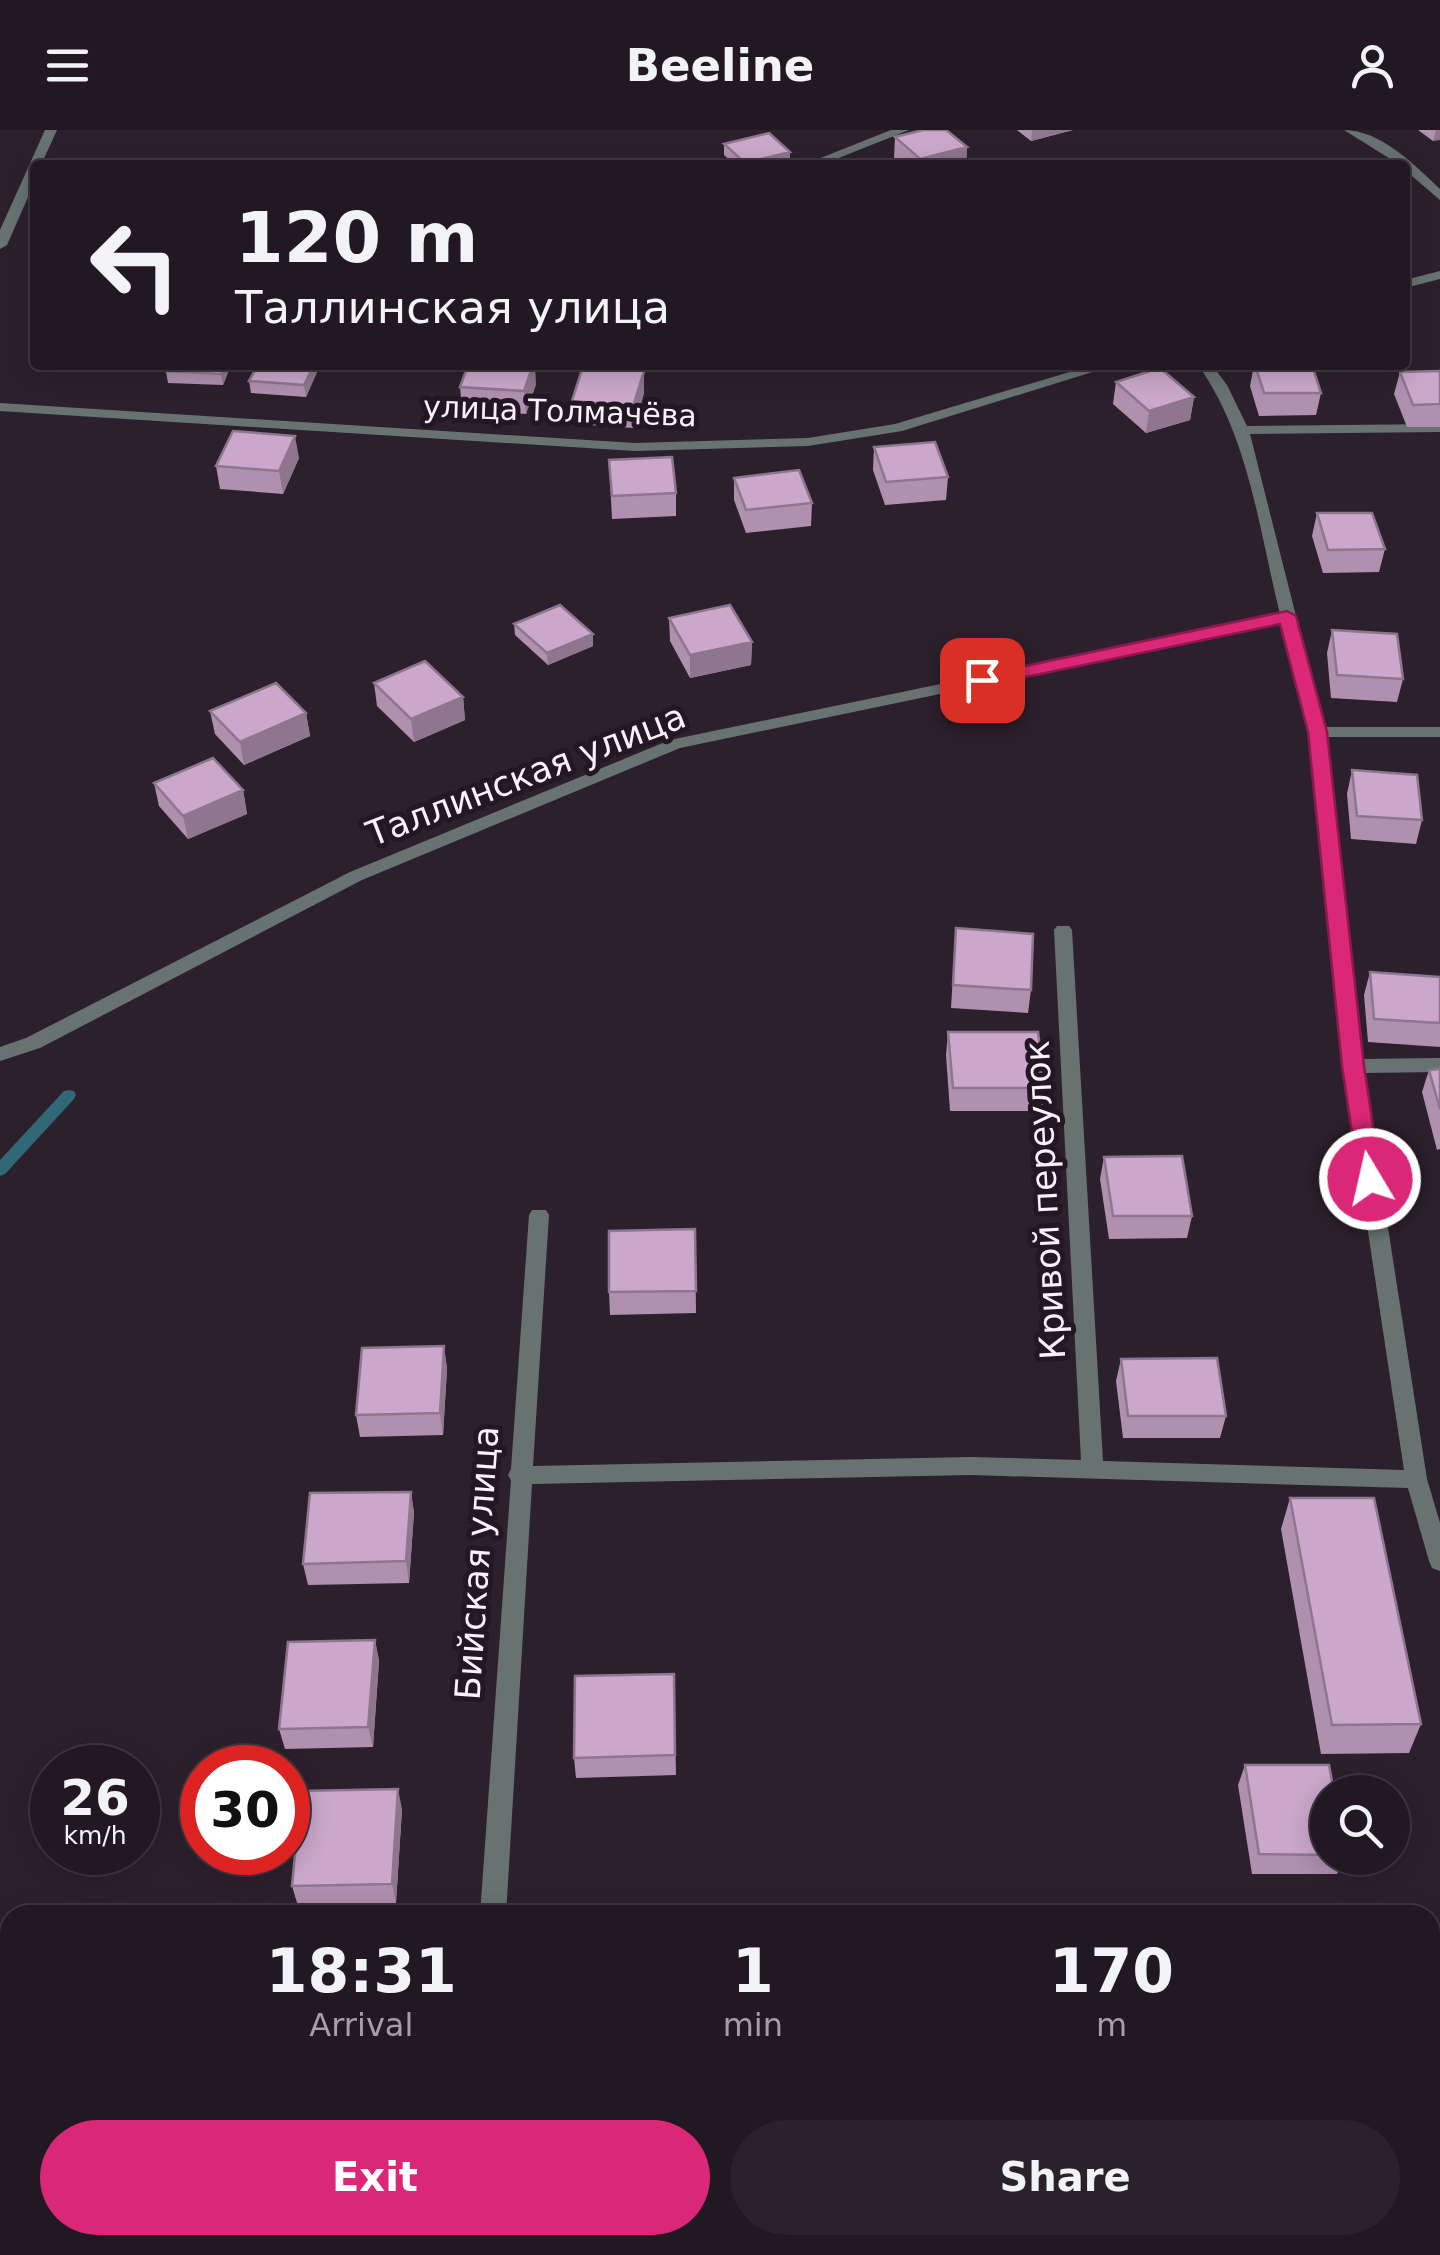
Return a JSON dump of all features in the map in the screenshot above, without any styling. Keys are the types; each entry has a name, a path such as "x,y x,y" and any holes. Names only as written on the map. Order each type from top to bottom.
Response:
{"street":[{"path":"38,160 51,130"},
{"path":"822,160 904,130"},
{"path":"1350,130 1401,160"},
{"path":"1410,168 1440,196"},
{"path":"0,245 30,177"},
{"path":"1410,283 1440,275"},
{"name":"улица Толмачёва","path":"0,407 636,447 789,442 898,428 1091,370"},
{"path":"1208,370 1220,384 1242,430 1317,732 1353,1066 1416,1479 1440,1561"},
{"path":"1242,430 1440,428"},
{"name":"Таллинская улица","path":"0,1054 33,1044 356,876 676,744 1287,616"},
{"path":"1317,732 1440,732"},
{"name":"Кривой переулок","path":"1064,930 1092,1468"},
{"path":"1353,1066 1440,1065"},
{"name":"Бийская улица","path":"495,1905 519,1475 539,1215"},
{"path":"519,1475 1092,1468 1416,1479"}],"building":[{"path":"923,130 946,130 967,147 920,159 895,137"},
{"path":"769,133 790,152 742,160 724,144"},
{"path":"166,370 223,370 221,374"},
{"path":"255,370 312,370 304,385 249,381"},
{"path":"466,370 531,370 524,391 460,387"},
{"path":"582,370 644,371 633,406 572,401"},
{"path":"1162,370 1194,397 1149,411 1116,382"},
{"path":"1257,370 1314,370 1321,393 1264,393"},
{"path":"1440,371 1440,404 1413,405 1400,372"},
{"path":"233,431 295,436 279,471 216,466"},
{"path":"935,442 948,477 886,482 874,447"},
{"path":"672,457 676,493 612,496 609,460"},
{"path":"799,470 812,503 746,510 734,478"},
{"path":"1317,513 1372,513 1385,549 1328,550"},
{"path":"560,605 593,634 547,653 514,624"},
{"path":"730,605 752,642 690,655 669,618"},
{"path":"1332,630 1397,634 1403,679 1337,675"},
{"path":"425,661 463,697 411,719 374,683"},
{"path":"276,683 306,713 240,742 210,711"},
{"path":"213,758 243,790 183,816 154,783"},
{"path":"1352,770 1417,775 1422,820 1357,816"},
{"path":"956,928 1033,934 1031,990 953,985"},
{"path":"1370,972 1440,977 1440,1023 1374,1019"},
{"path":"948,1032 1038,1032 1045,1088 953,1088"},
{"path":"1440,1069 1440,1109 1429,1070"},
{"path":"1182,1156 1192,1216 1113,1216 1104,1157"},
{"path":"695,1229 696,1291 609,1292 609,1231"},
{"path":"444,1346 440,1413 356,1415 362,1348"},
{"path":"1217,1358 1226,1416 1128,1416 1121,1359"},
{"path":"411,1492 406,1561 303,1564 310,1493"},
{"path":"1290,1498 1374,1498 1421,1724 1332,1725"},
{"path":"375,1640 368,1727 279,1729 288,1642"},
{"path":"674,1674 675,1755 574,1758 575,1676"},
{"path":"1245,1765 1329,1765 1331,1775 1310,1775 1310,1855 1259,1854"},
{"path":"398,1789 392,1884 292,1886 293,1875 310,1875 310,1791"}],"waterway":[{"path":"0,1170 69,1095"}],"route":[{"path":"982,680 1287,616 1317,732 1353,1066 1370,1179"}]}
